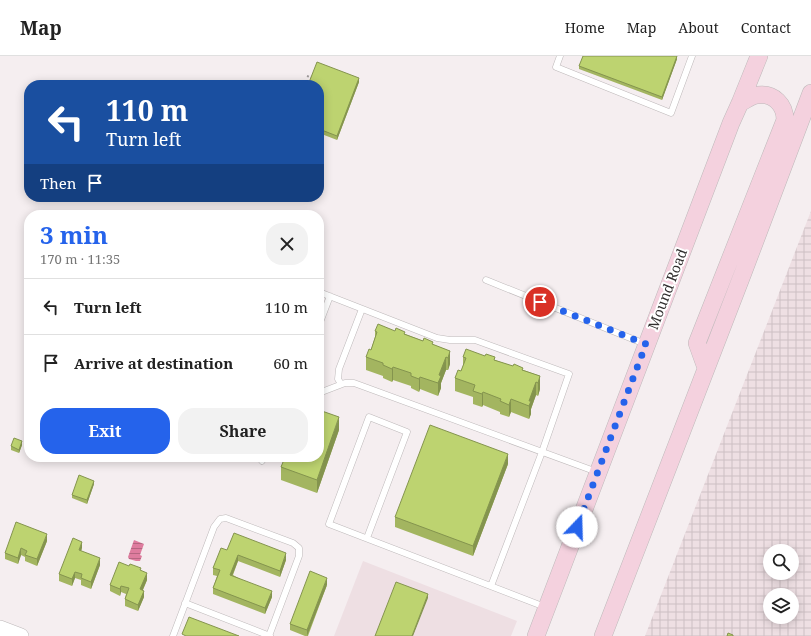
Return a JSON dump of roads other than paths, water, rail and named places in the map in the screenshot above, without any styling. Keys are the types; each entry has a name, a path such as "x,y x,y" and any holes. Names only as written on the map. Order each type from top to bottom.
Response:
{"main road":[{"name":"Mound Road","path":"536,636 646,344 731,123 759,56"},
{"path":"603,636 811,93"},
{"path":"706,368 697,343 784,120 785,112 777,100 770,96 758,95 740,103"}],"street":[{"path":"0,628 21,636"}],"lane":[{"path":"560,56 556,67 671,113 692,56"},
{"path":"486,280 646,344"},
{"path":"324,294 437,338 450,340 475,340 569,374 542,452 490,586"},
{"path":"324,312 330,296"},
{"path":"341,384 338,379 339,370 362,309"},
{"path":"324,391 341,384 350,382 354,383 598,473"},
{"path":"367,538 407,432 369,417 329,524 546,608"},
{"path":"173,636 185,603 214,527 220,519 226,518 232,520 293,543 299,548 299,556 270,636 185,603"}]}
